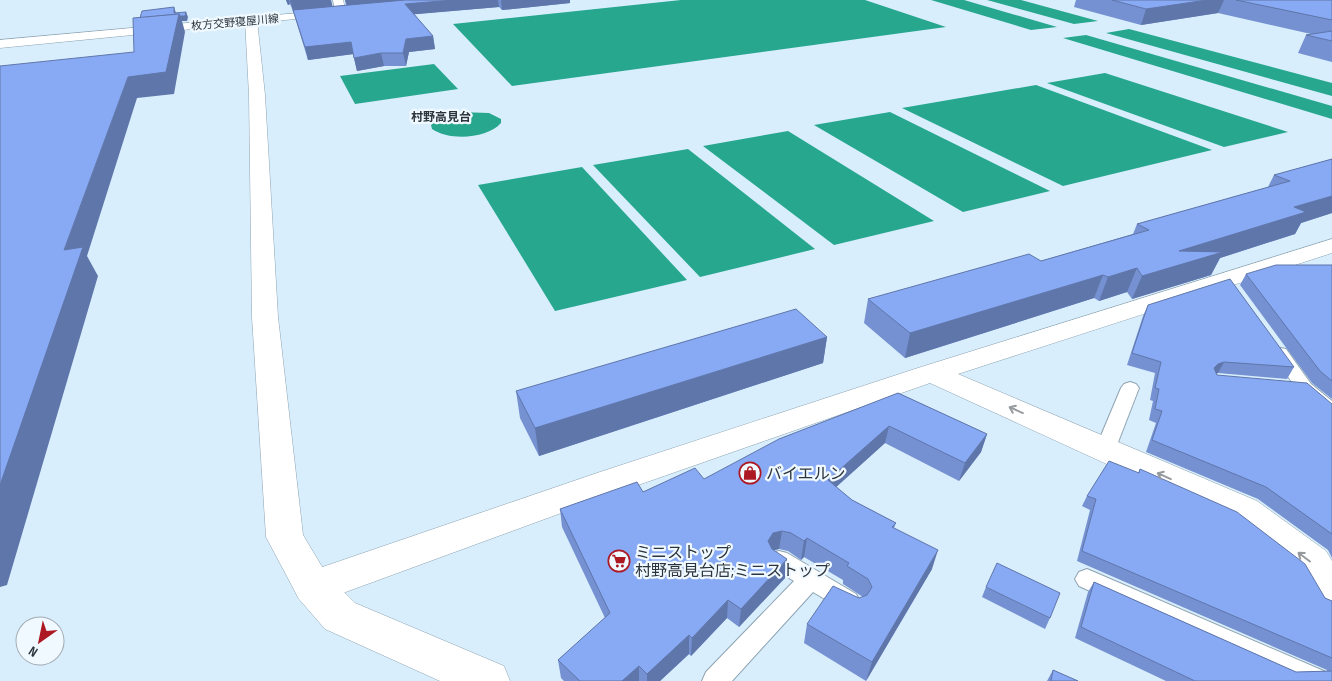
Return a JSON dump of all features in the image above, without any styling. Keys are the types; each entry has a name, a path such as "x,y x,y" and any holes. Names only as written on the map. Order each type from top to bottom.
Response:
{"street":[{"name":"枚方交野寝屋川線","path":"0,44 345,12 338,0"},
{"path":"251,20 257,95 265,317 285,537 313,586 340,616 488,681"},
{"path":"313,586 621,478 932,373 1232,287 1332,246"},
{"path":"932,373 1244,511 1312,562 1332,596"}],"lane":[{"path":"1271,341 1305,388 1332,410"},
{"path":"1285,386 1305,388"},
{"path":"1105,450 1130,388"},
{"path":"778,560 854,605"},
{"path":"715,681 811,579"},
{"path":"1087,579 1317,681"}],"shaded area":[{"path":"681,0 865,0 946,27 512,86 453,24"},
{"path":"931,0 964,0 1057,27 1031,30"},
{"path":"987,0 1021,0 1098,21 1074,24"},
{"path":"1129,29 1332,83 1332,96 1106,33"},
{"path":"1086,35 1332,106 1332,119 1063,38"},
{"path":"434,64 458,89 355,104 340,76"},
{"path":"1105,73 1288,132 1224,147 1047,83"},
{"path":"1036,85 1212,150 1063,186 902,108"},
{"path":"459,112 489,113 501,119 501,123 487,132 458,137 439,133 432,129 431,125 440,118"},
{"path":"890,112 1050,191 963,212 814,125"},
{"path":"788,131 934,221 834,245 703,146"},
{"path":"688,149 815,249 700,277 593,165"},
{"path":"582,167 687,280 555,311 478,185"}],"building":[{"path":"405,0 454,0 405,4 433,36 406,39 403,53 381,53 354,58 351,42 305,47 293,10"},
{"path":"1112,0 1207,0 1146,9"},
{"path":"1236,0 1332,0 1332,20"},
{"path":"174,7 174,13 186,12 185,16 180,16 179,14 140,18 142,11"},
{"path":"179,14 166,72 128,77 64,250 83,247 0,485 0,66 134,52 133,18"},
{"path":"1332,31 1332,41 1306,35"},
{"path":"1332,159 1332,196 1294,207 1306,212 1179,251 1223,252 1142,276 1137,268 1108,277 1103,275 910,333 868,299 1029,254 1041,261 1149,230 1137,224 1290,181 1274,175"},
{"path":"1276,265 1332,265 1332,381 1320,371 1246,274"},
{"path":"1230,279 1294,367 1224,362 1214,368 1217,375 1307,383 1332,404 1332,534 1266,487 1152,440 1162,411 1155,409 1159,389 1155,388 1161,362 1132,353 1148,305"},
{"path":"796,309 827,337 535,428 516,391"},
{"path":"898,393 987,434 965,463 889,426 828,480 852,500 896,523 892,527 938,550 872,662 807,624 833,586 859,598 867,595 872,587 868,579 847,566 849,563 807,538 804,541 791,533 782,531 773,533 768,541 772,549 787,559 741,609 728,600 692,638 689,635 647,674 639,666 622,681 580,681 558,660 610,613 560,509 637,482 643,492 695,468 704,479 779,439"},
{"path":"1109,461 1139,473 1140,469 1237,512 1305,564 1325,598 1332,601 1332,658 1082,551 1096,499 1087,496"},
{"path":"997,563 1060,593 1050,618 986,587"},
{"path":"1094,582 1296,672 1332,671 1332,681 1195,681 1081,627"},
{"path":"1053,670 1078,681 1051,681"}],"place":[{"name":"バイエルン","path":"750,473"},
{"name":"ミニストップ 村野高見台店;ミニストップ","path":"619,561"}],"district":[{"name":"村野高見台","path":"441,117"}]}
